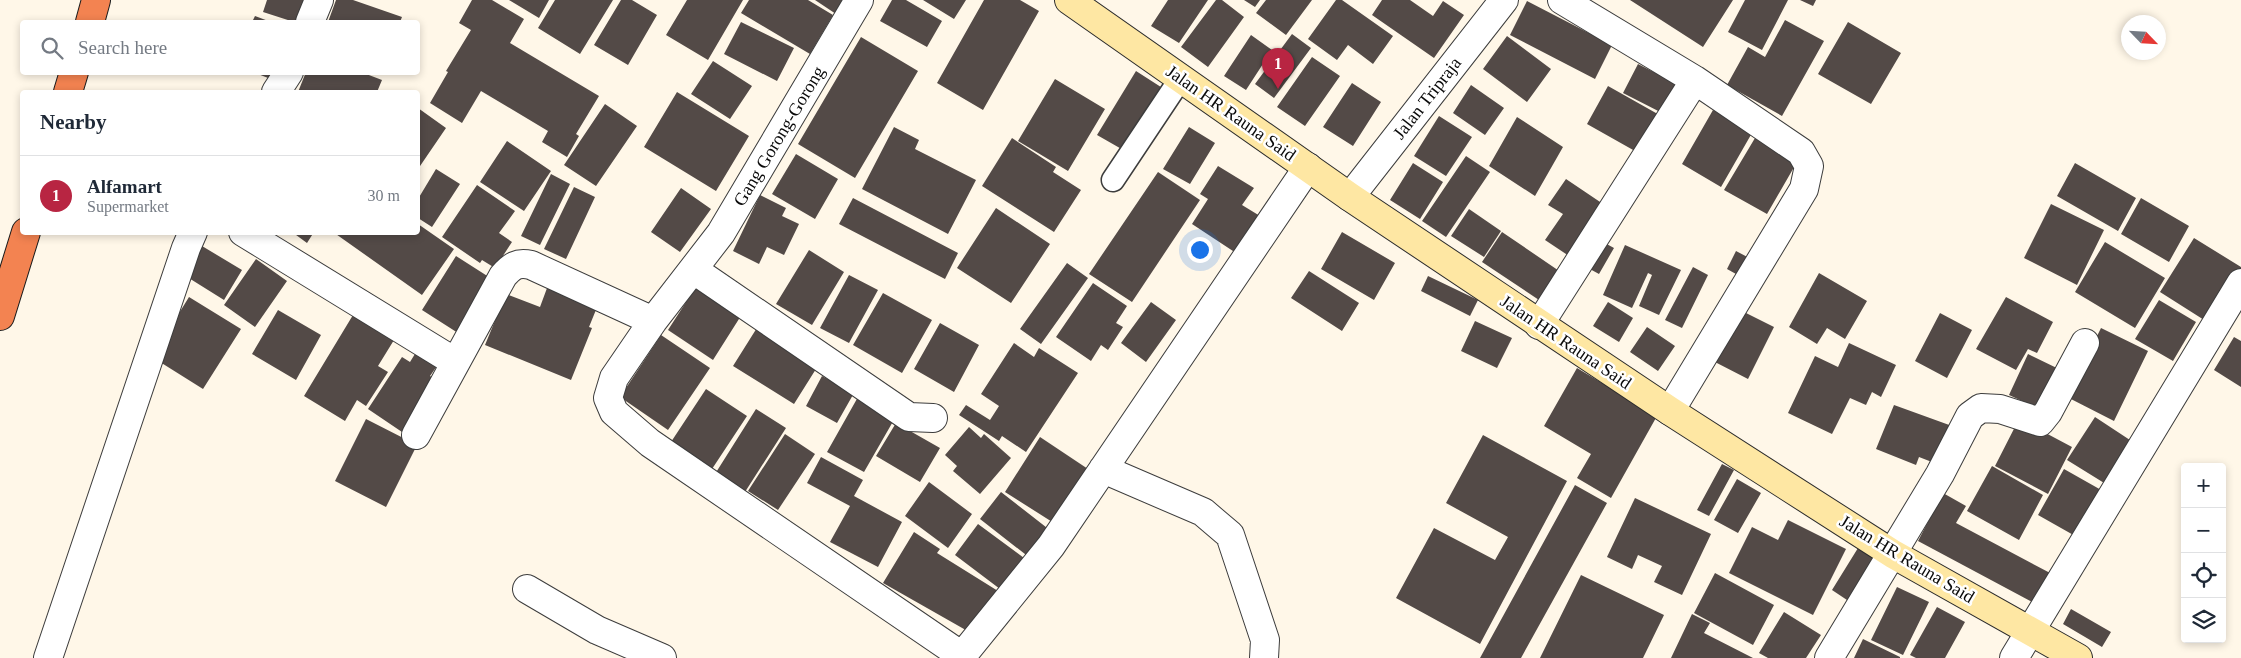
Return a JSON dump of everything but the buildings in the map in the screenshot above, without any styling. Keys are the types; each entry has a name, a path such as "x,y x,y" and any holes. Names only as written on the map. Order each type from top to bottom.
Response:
{"highway":[{"path":"91,20 96,0"},
{"path":"69,90 73,75"},
{"path":"0,316 25,235"}],"main road":[{"name":"Jalan HR Rauna Said","path":"1069,0 1350,196 1539,325 1670,411 1893,554 2078,658"}],"street":[{"path":"311,20 319,0"},
{"name":"Gang Gorong-Gorong","path":"859,0 721,233 653,321 614,378 608,398 614,412 650,443 961,657"},
{"name":"Jalan Tripraja","path":"1350,196 1504,0"},
{"path":"1562,0 1695,80 1801,152 1809,166 1804,189 1670,411"},
{"path":"277,90 287,75"},
{"path":"1539,325 1695,80"},
{"path":"961,657 1051,546 1308,167"},
{"path":"48,658 192,235"},
{"path":"248,235 454,362"},
{"path":"416,435 454,362 503,276 513,266 522,263 653,321"},
{"path":"694,270 909,417 933,418"},
{"path":"2014,658 2241,283"},
{"path":"1829,658 1940,474 1970,416 1981,408 2000,409 2040,422 2048,412 2085,343"},
{"path":"1103,469 1203,512 1230,535 1265,640 1264,658"},
{"path":"526,588 597,630 662,658"}],"lane":[{"path":"1113,180 1181,78"}],"place":[{"name":"Alfamart","path":"1278,89"}]}
